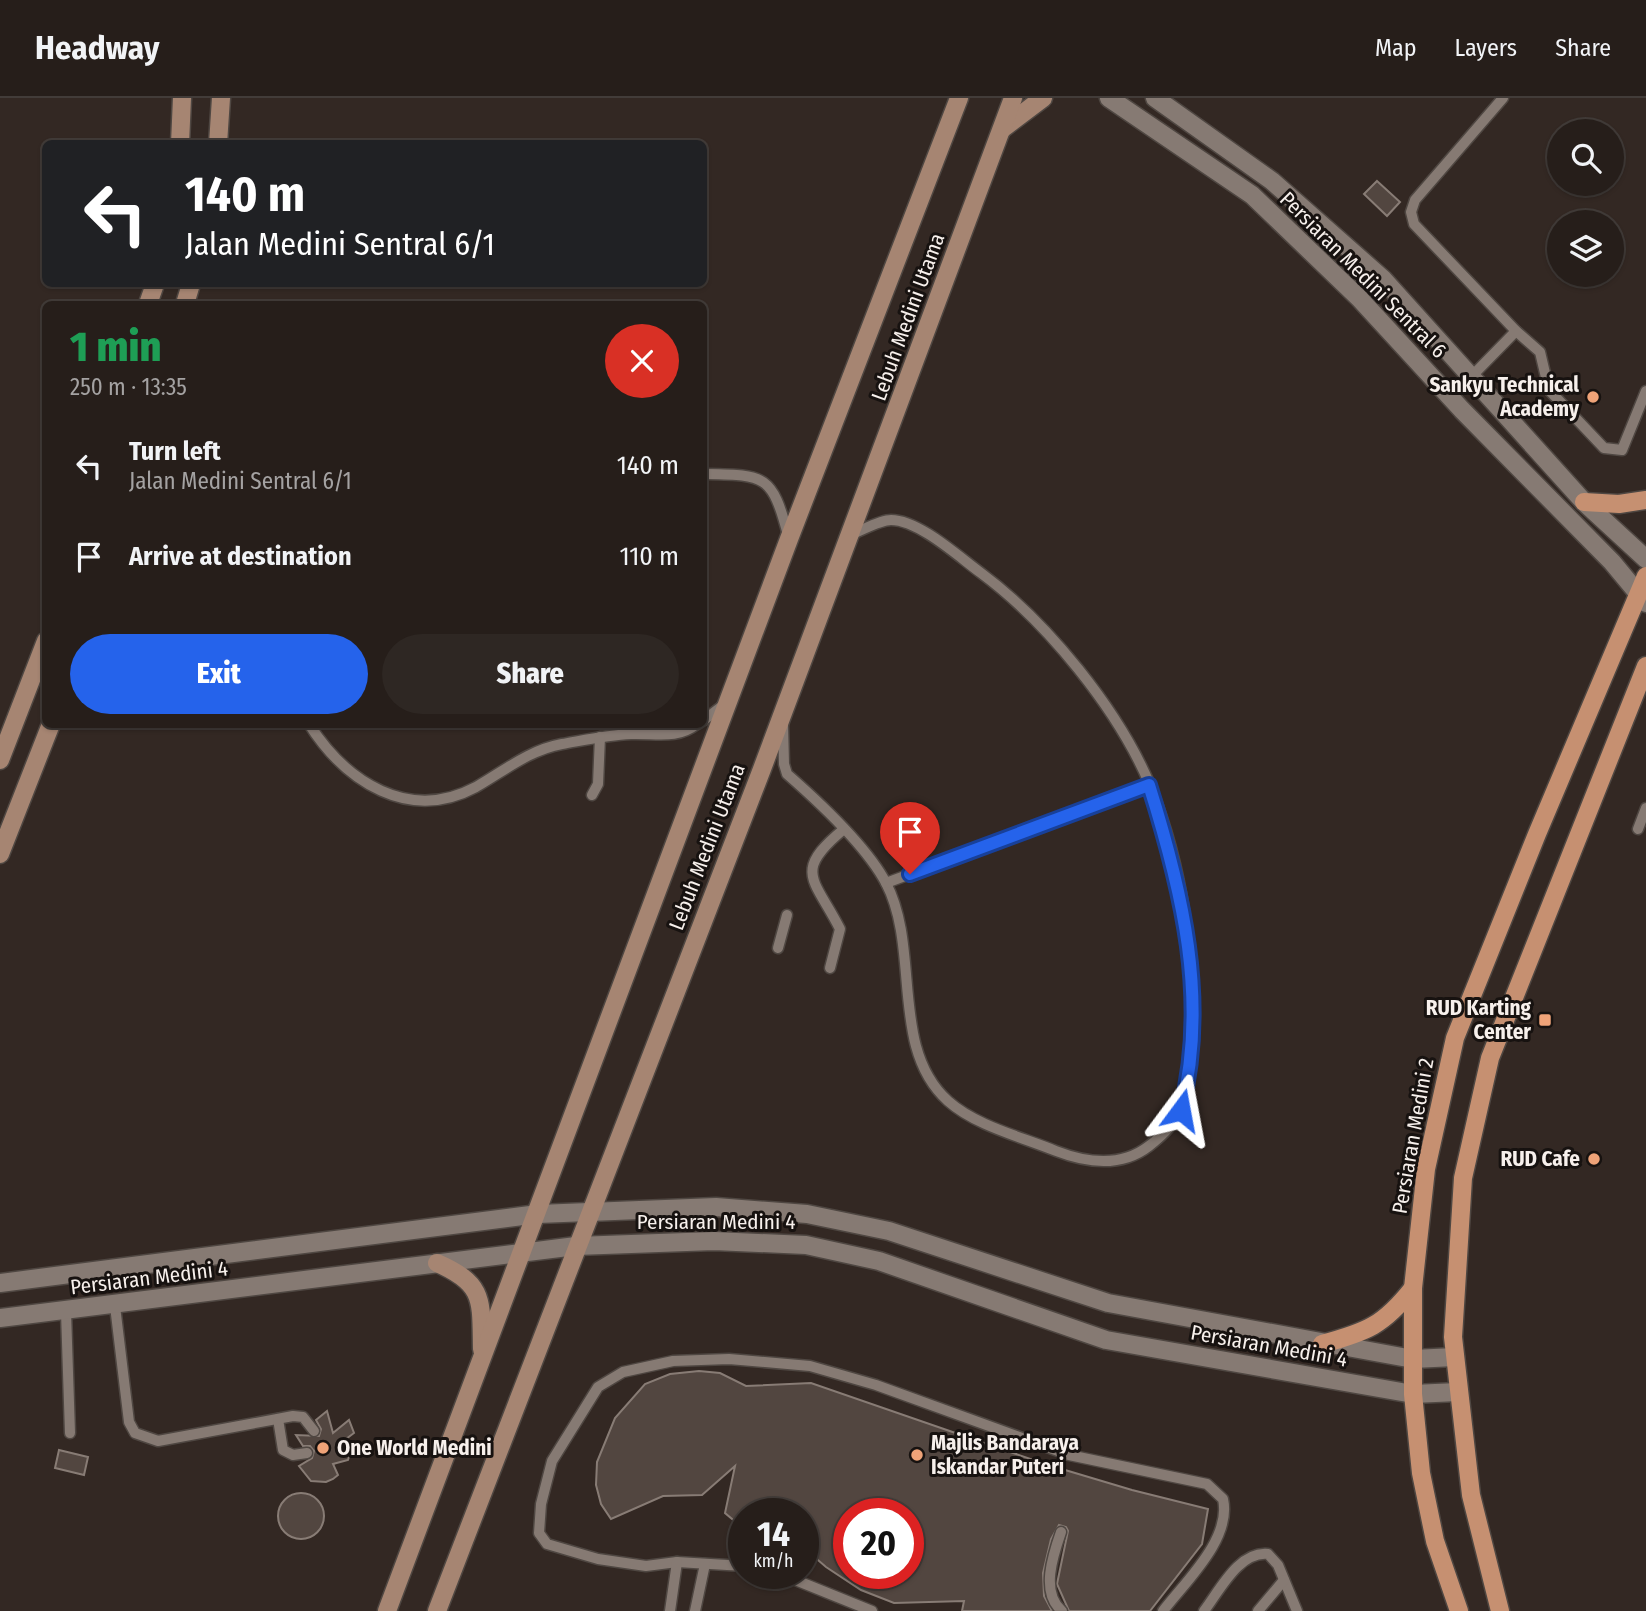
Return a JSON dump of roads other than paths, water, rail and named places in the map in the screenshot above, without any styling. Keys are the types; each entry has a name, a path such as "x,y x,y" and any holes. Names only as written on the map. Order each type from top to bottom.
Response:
{"main road":[{"path":"180,140 182,98"},
{"path":"218,140 221,98"},
{"name":"Lebuh Medini Utama","path":"437,1611 852,534 1013,98"},
{"path":"1002,129 1043,98"},
{"name":"Lebuh Medini Utama","path":"387,1611 956,101"},
{"path":"1584,502 1619,504 1646,499"},
{"name":"Persiaran Medini 2","path":"1458,1611 1435,1541 1421,1473 1413,1394 1413,1288 1426,1169 1455,1038 1642,598 1646,576"},
{"path":"0,760 42,651"},
{"path":"1500,1611 1471,1495 1453,1337 1462,1178 1490,1058 1646,666"},
{"path":"1623,720 1646,699"},
{"path":"0,854 49,728"},
{"path":"437,1263 459,1273 477,1290 481,1301 482,1359"},
{"path":"1322,1344 1370,1330 1395,1311 1413,1288"}],"street":[{"name":"Persiaran Medini Sentral 6","path":"1109,98 1252,195 1359,298 1462,410 1612,562 1642,598"},
{"name":"Persiaran Medini Sentral 6","path":"1155,98 1272,181 1383,279 1584,502 1646,559"},
{"name":"Persiaran Medini 4","path":"0,1283 538,1214 590,1209 716,1206 807,1214 889,1231 1108,1303 1413,1359 1455,1357"},
{"name":"Persiaran Medini 4","path":"0,1318 115,1306 576,1246 714,1241 806,1245 879,1261 1106,1340 1413,1394 1458,1392"}],"lane":[{"path":"1503,98 1415,201 1412,212 1414,224 1516,331 1540,352 1549,390 1604,448 1622,450 1646,391"},
{"path":"1471,377 1516,331"},
{"path":"707,474 762,479 772,489 779,503 789,539"},
{"path":"782,717 784,764 787,774 844,829 886,883 909,977 912,1040 926,1073 948,1101 970,1116 1072,1157 1104,1163 1139,1154 1164,1134 1181,1110 1188,1080 1192,973 1184,907 1149,785 1118,729 1049,632 997,585 922,530 892,520 852,534"},
{"path":"707,718 730,700"},
{"path":"312,728 324,747 378,791 399,800 428,802 454,797 476,787 511,764 547,747 634,734 665,737 686,733 692,728"},
{"path":"592,795 598,784 600,737"},
{"path":"886,883 1149,785"},
{"path":"1638,830 1646,808"},
{"path":"830,968 840,929 813,879 811,868 818,850 844,829"},
{"path":"778,948 787,915"},
{"path":"115,1306 129,1422 135,1433 158,1441 278,1419 303,1417 314,1431"},
{"path":"66,1312 70,1433"},
{"path":"728,1565 677,1562 646,1566 598,1559 547,1544 539,1533 541,1504 552,1461 598,1387 623,1372 673,1361 729,1359 810,1366 876,1385 1069,1455 1207,1484 1218,1491 1225,1508 1223,1522 1210,1549 1163,1611"},
{"path":"278,1419 283,1450 293,1455 307,1453"},
{"path":"1061,1532 1049,1583 1051,1600 1062,1611"},
{"path":"1205,1611 1245,1559 1256,1553 1268,1554 1284,1580 1297,1611"},
{"path":"670,1611 677,1562"},
{"path":"695,1611 705,1564"},
{"path":"1258,1611 1284,1580"},
{"path":"819,1588 872,1611"}],"place":[{"name":"Sankyu Technical Academy","path":"1593,397"},
{"name":"RUD Karting Center","path":"1545,1020"},
{"name":"RUD Cafe","path":"1594,1159"},
{"name":"One World Medini","path":"323,1448"},
{"name":"Majlis Bandaraya Iskandar Puteri","path":"917,1455"}]}
